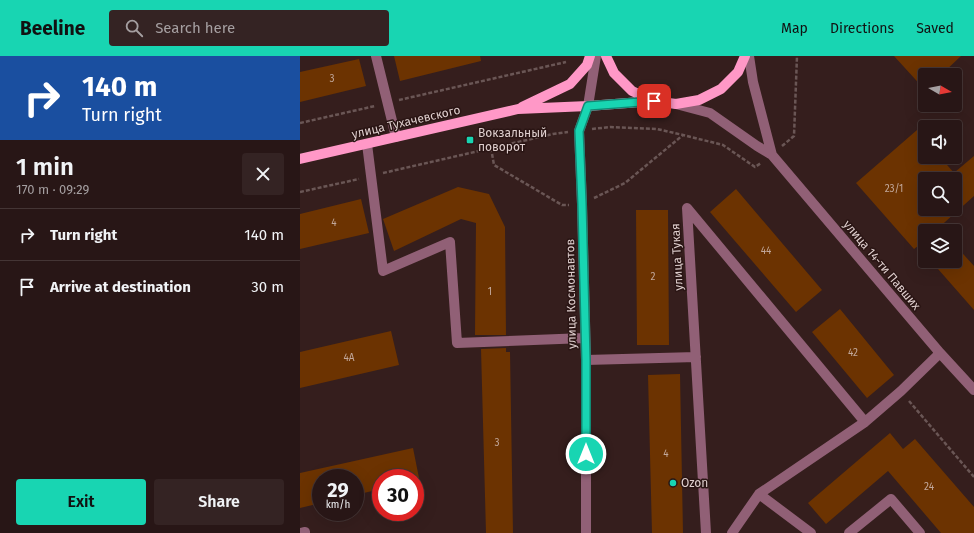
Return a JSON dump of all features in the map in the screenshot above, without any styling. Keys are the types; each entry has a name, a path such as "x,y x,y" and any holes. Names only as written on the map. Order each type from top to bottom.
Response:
{"main road":[{"path":"518,109 570,84 587,66 590,56"},
{"path":"606,56 614,73 632,90 654,101"},
{"path":"518,109 654,101 676,104 700,100 721,89 738,72 745,56"},
{"name":"улица Тухачевского","path":"300,160 518,109"}],"street":[{"path":"376,56 396,137"},
{"name":"улица Космонавтов","path":"586,533 586,360 579,131 588,106 596,56"},
{"path":"749,56 754,88 772,155"},
{"path":"676,104 710,113 772,155"},
{"path":"367,144 383,271 450,242 457,343 585,338"},
{"name":"улица 14-ти Павших","path":"772,155 940,353 974,390"},
{"name":"улица Тукая","path":"706,533 687,208 865,422"},
{"path":"732,533 759,494 865,422 901,391 940,353"},
{"path":"586,360 696,357"},
{"path":"759,494 811,533"},
{"path":"849,533 892,499 920,533"}],"path":[{"path":"300,123 566,62"},
{"path":"901,391 974,477"}],"building":[{"path":"394,56 480,56 481,61 400,81"},
{"path":"894,56 961,56 948,68 918,68 918,82"},
{"path":"359,59 366,86 300,102 300,72"},
{"path":"917,130 918,164 946,164 953,172 918,172 918,216 952,216 943,224 918,224 918,246 914,249 856,183"},
{"path":"974,156 974,196 962,207 962,172 955,172"},
{"path":"458,187 489,194 505,227 506,335 475,335 476,223 461,219 394,251 383,219"},
{"path":"736,189 822,290 796,312 710,212"},
{"path":"361,199 369,233 300,249 300,214"},
{"path":"636,210 668,210 669,345 637,345"},
{"path":"962,253 974,266 974,310 937,268 962,268"},
{"path":"840,309 894,375 867,398 812,332"},
{"path":"391,331 399,365 300,388 300,352"},
{"path":"506,348 506,352 510,352 513,533 486,533 481,349"},
{"path":"680,374 683,533 652,533 648,375"},
{"path":"890,433 903,449 915,439 974,507 974,533 941,533 888,471 826,524 808,503"},
{"path":"413,448 417,469 372,469 372,491 364,493 364,469 318,469"},
{"path":"312,470 312,505 300,508 300,473"}],"place":[{"name":"Вокзальный поворот","path":"470,140"},
{"name":"Ozon","path":"673,483"}],"route":[{"path":"586,454 586,360 579,131 588,106 654,101"}]}
